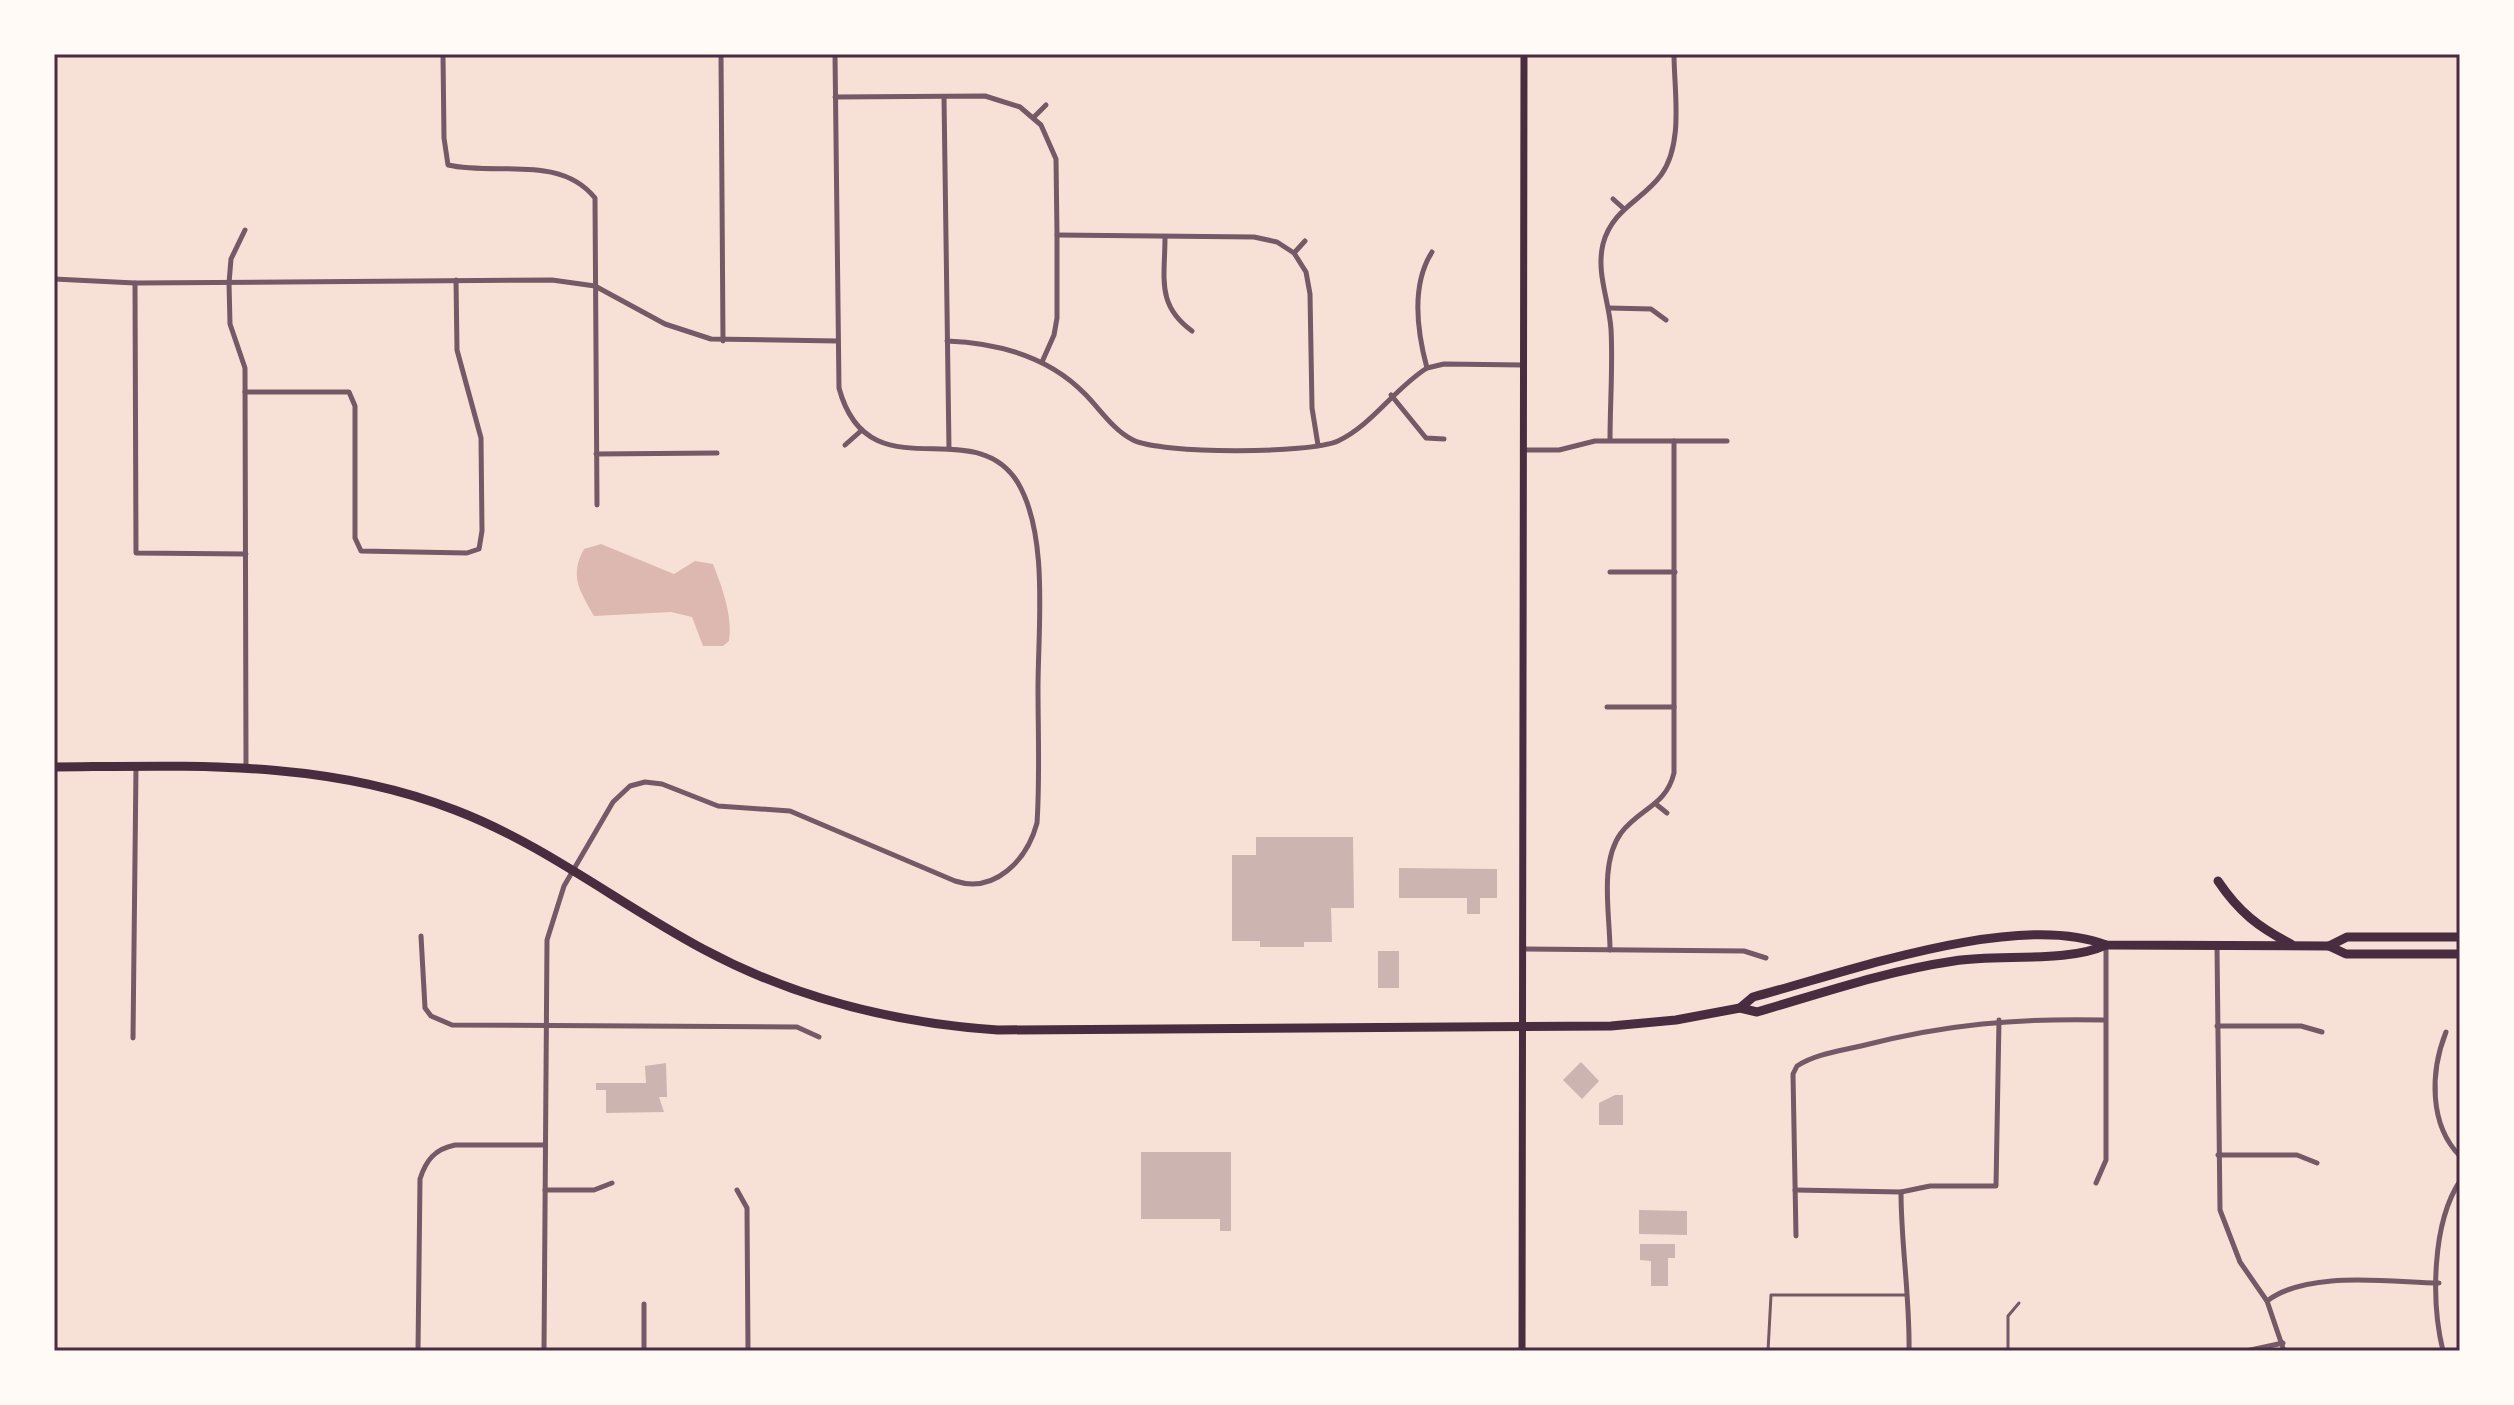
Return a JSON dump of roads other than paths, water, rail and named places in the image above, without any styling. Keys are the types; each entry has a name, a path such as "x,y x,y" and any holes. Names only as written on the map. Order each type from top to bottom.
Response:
{"highway":[{"path":"54,767 246,766 337,776 424,798 489,824 573,870 700,948 742,969 810,996 895,1019 998,1030 1522,1028 1642,1024 1740,1008 1757,1012 1888,973 1933,964 1996,956 2087,954 2106,945"},
{"path":"2218,881 2238,911 2258,927 2295,946"},
{"path":"1740,1008 1753,997 1937,947 2040,937 2084,937 2106,945 2329,946 2346,954 2460,954"},
{"path":"2329,946 2347,937 2460,937"}],"main road":[{"path":"1522,1351 1524,54"}],"street":[{"path":"443,54 444,138 448,165 469,170 558,172 586,187 595,198 597,505"},
{"path":"721,54 723,341"},
{"path":"544,1351 547,940 556,905 573,870 621,793 637,783 653,782 718,806 790,811 964,884 986,883 1005,874 1030,840 1037,823 1038,557 1026,504 1018,484 1002,467 982,455 949,449 891,448 862,430 842,400 837,341 835,54"},
{"path":"1610,440 1609,308 1600,270 1602,253 1607,231 1623,208 1654,184 1670,160 1674,134 1674,54"},
{"path":"835,97 999,98 1034,117 1048,136 1056,159 1057,318 1054,335 1042,362"},
{"path":"944,97 949,449"},
{"path":"1034,117 1046,105"},
{"path":"1613,199 1623,208"},
{"path":"245,230 231,259 229,283 230,324 243,358 245,392 246,766"},
{"path":"1057,235 1254,237 1277,242 1294,253 1310,283 1312,408 1318,445"},
{"path":"1165,237 1165,301 1174,317 1192,331"},
{"path":"1294,253 1305,241"},
{"path":"1427,368 1420,340 1420,271 1432,252"},
{"path":"54,279 135,283 552,280 595,286 679,330 723,341 837,341"},
{"path":"245,392 349,392 355,406 355,538 361,551 467,553 479,549 482,531 481,438 457,350 456,280"},
{"path":"135,283 136,553 246,554"},
{"path":"1609,308 1651,309 1666,320"},
{"path":"947,341 1000,346 1042,362 1073,383 1125,436 1147,446 1181,449 1336,442 1427,368 1444,364 1523,365"},
{"path":"1391,395 1426,438 1444,439"},
{"path":"845,445 862,430"},
{"path":"1523,450 1559,450 1610,440 1727,441"},
{"path":"1610,950 1610,857 1628,825 1666,796 1674,773 1674,441"},
{"path":"596,454 717,453"},
{"path":"1610,572 1675,572"},
{"path":"1607,707 1674,707"},
{"path":"133,1038 136,766"},
{"path":"1657,805 1667,813"},
{"path":"421,936 422,998 431,1016 452,1025 797,1027 819,1037"},
{"path":"2096,1183 2106,1160 2106,945"},
{"path":"2217,946 2220,1210 2230,1240 2267,1301 2284,1351"},
{"path":"1522,949 1744,951 1766,958"},
{"path":"1796,1236 1793,1074 1797,1066 1898,1036 1999,1020 2105,1020"},
{"path":"1795,1190 1901,1192 1930,1186 1996,1186 1999,1020"},
{"path":"2217,1026 2301,1026 2322,1032"},
{"path":"2446,1032 2437,1055 2437,1120 2446,1142 2460,1156"},
{"path":"418,1351 420,1179 424,1166 443,1147 545,1145"},
{"path":"2218,1155 2297,1155 2317,1163"},
{"path":"2443,1351 2439,1283 2441,1219 2460,1181"},
{"path":"545,1190 594,1190 612,1183"},
{"path":"737,1190 747,1208 748,1351"},
{"path":"1901,1192 1901,1251 1910,1295 1909,1351"},
{"path":"2267,1301 2287,1288 2308,1282 2439,1283"},
{"path":"644,1304 644,1351"},
{"path":"2246,1351 2283,1343"}],"lane":[{"path":"1768,1351 1771,1295 1910,1295"},
{"path":"2008,1351 2008,1316 2019,1303"}]}
